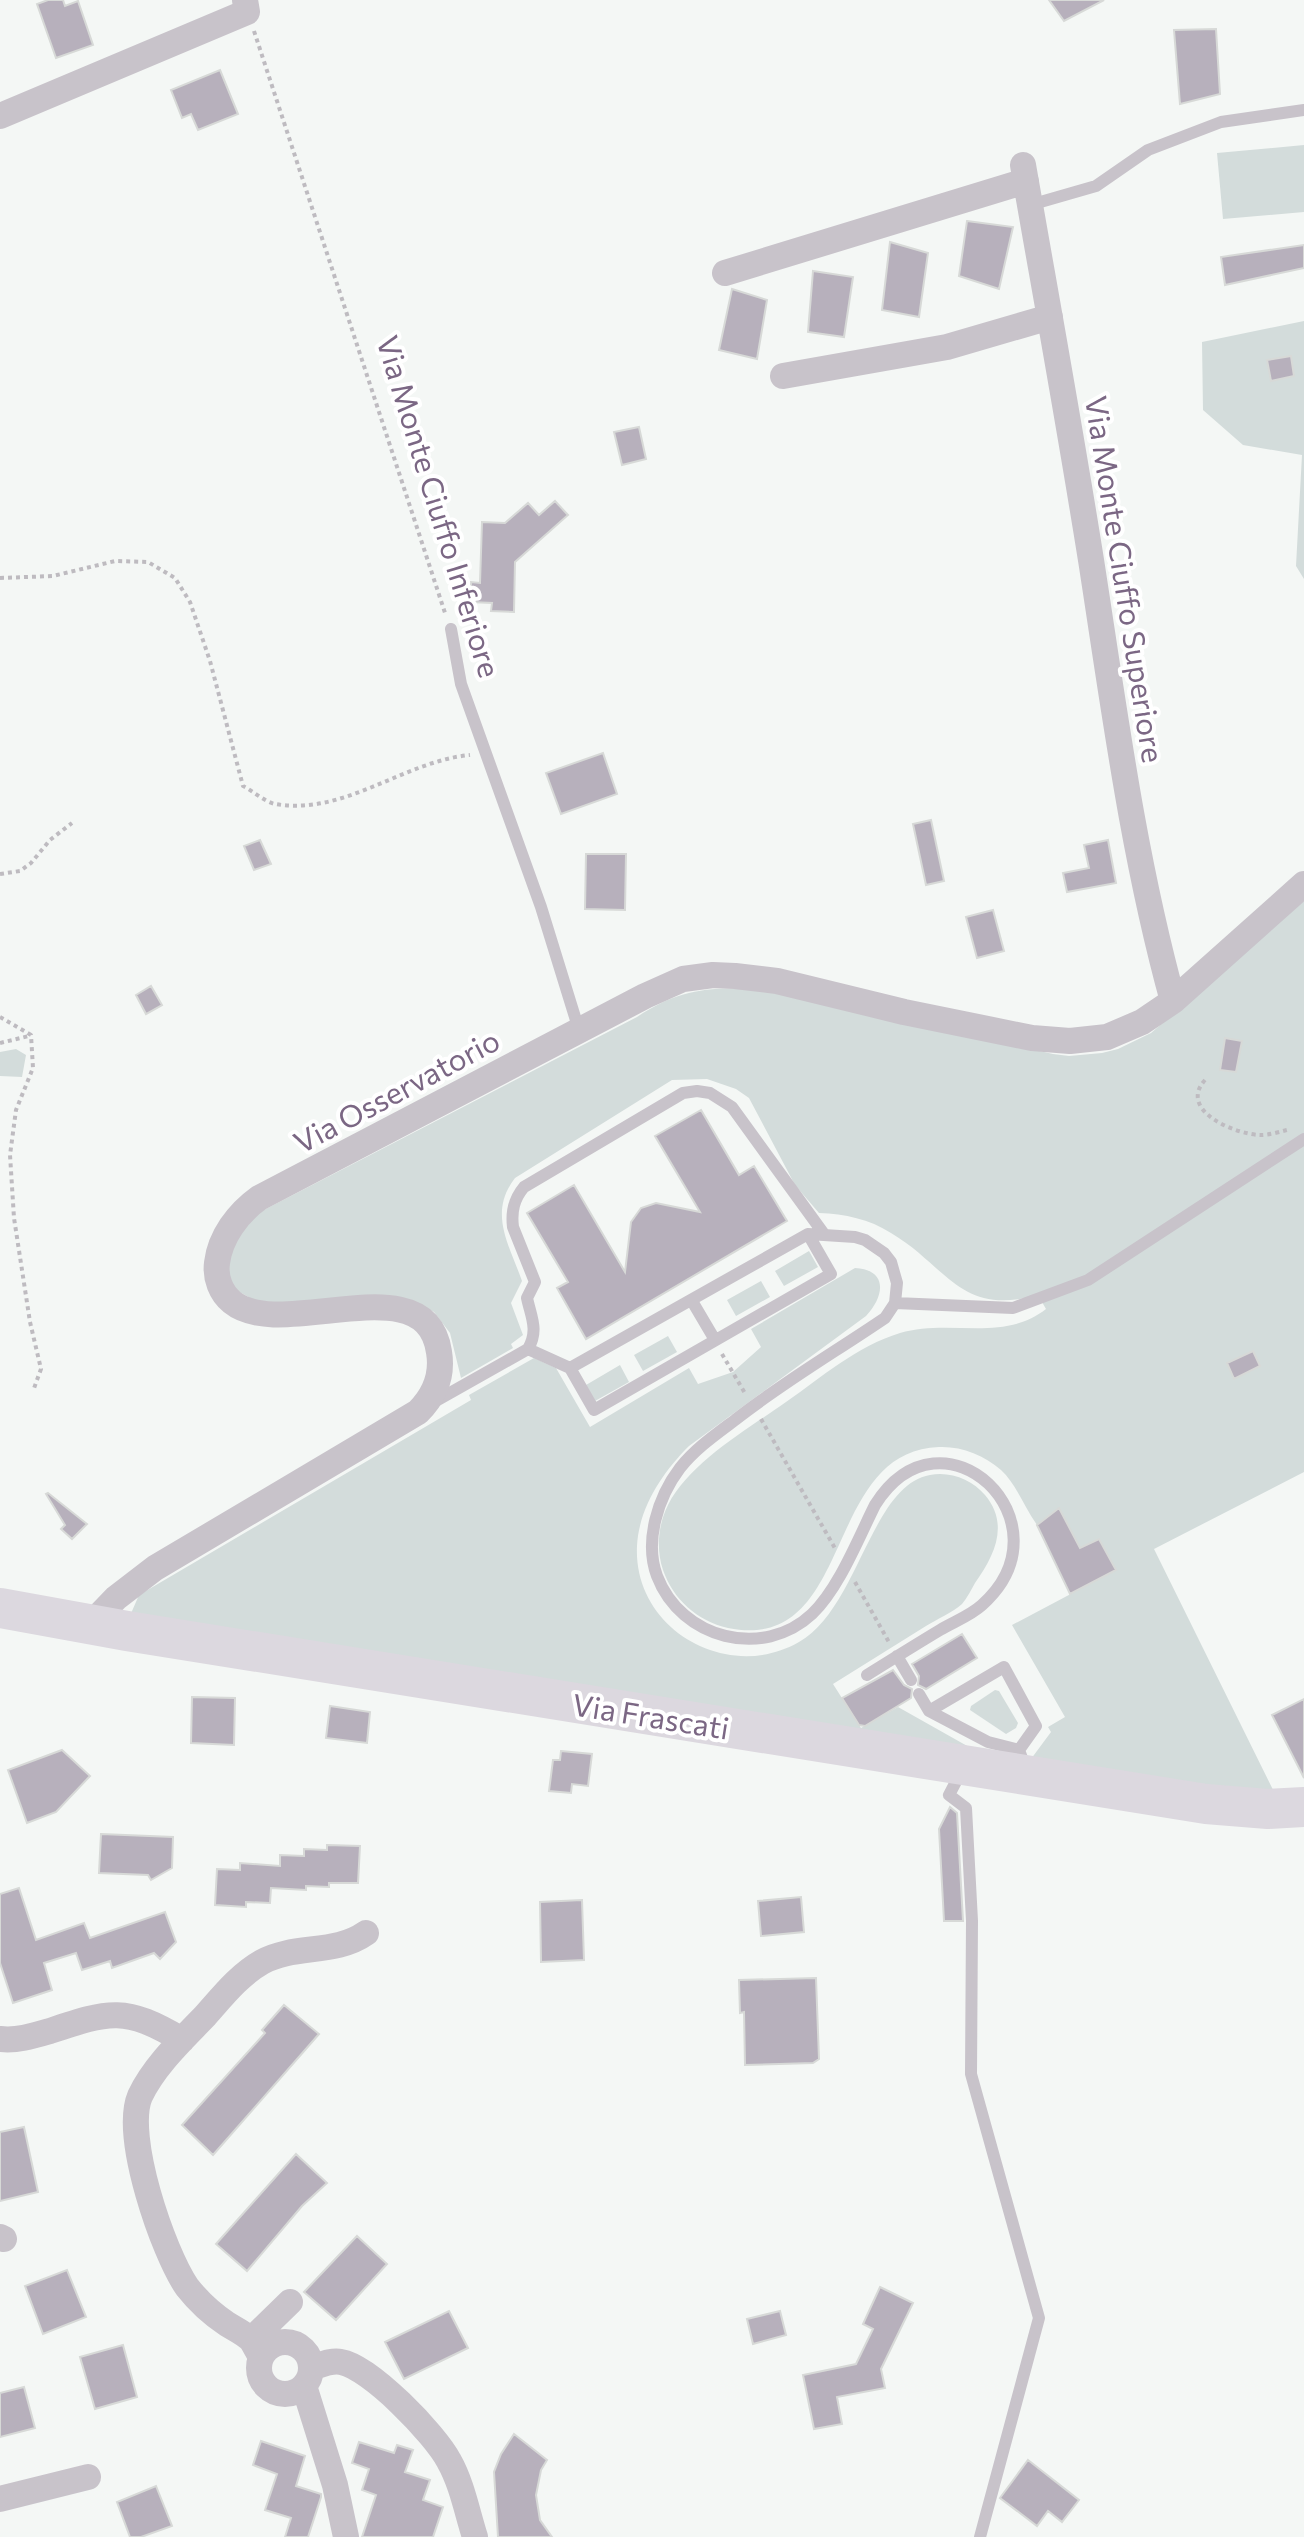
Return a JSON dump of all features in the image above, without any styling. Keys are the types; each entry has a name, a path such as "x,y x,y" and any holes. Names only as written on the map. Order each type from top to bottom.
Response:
{"main road":[{"name":"Via Frascati","path":"0,1608 964,1766 1024,1763 1219,1806 1268,1809 1304,1807"}],"street":[{"path":"0,116 246,6"},
{"path":"725,273 1026,184"},
{"name":"Via Monte Ciuffo Superiore","path":"1026,184 1067,406 1133,833 1157,945 1173,1001"},
{"path":"783,376 947,347 1050,317"},
{"name":"Via Osservatorio","path":"90,1625 125,1591 164,1562 418,1412 433,1394 440,1372 438,1345 426,1324 411,1313 388,1307 278,1316 246,1310 228,1299 219,1282 217,1263 226,1237 243,1211 259,1198 664,986 683,979 713,975 777,981 904,1012 1051,1040 1089,1039 1125,1031 1173,1001 1304,884"},
{"path":"256,2349 214,2315 183,2279 161,2232 134,2127 140,2098 150,2080 182,2040 235,1984 262,1962 291,1951 348,1943 366,1933"},
{"path":"0,2039 22,2039 85,2018 112,2014 144,2020 182,2040"},
{"path":"290,2302 256,2349 259,2373 267,2387 274,2392 290,2394 308,2377 333,2361 354,2367 371,2378 427,2430 453,2468 475,2537"},
{"path":"256,2349 291,2342 305,2352 308,2377 346,2537"},
{"path":"0,2499 88,2477"}],"lane":[{"path":"1026,184 1096,186 1148,150 1221,122 1304,110"},
{"name":"Via Monte Ciuffo Inferiore","path":"451,629 461,684 541,907 579,1030"},
{"path":"418,1412 528,1349 535,1328 527,1298 535,1282 513,1227 513,1209 519,1193 524,1187 683,1093 710,1093 732,1107 824,1234"},
{"path":"895,1303 1013,1308 1088,1280 1304,1139"},
{"path":"528,1349 570,1368 594,1410 831,1274 808,1234"},
{"path":"570,1368 808,1234 865,1240 884,1253 895,1272 897,1293 895,1303 885,1318 753,1406 692,1455 664,1495 655,1521 652,1547 657,1575 666,1593 690,1620 715,1633 742,1640 764,1639 786,1632 822,1604 883,1493 911,1469 930,1464 965,1468 987,1480 1004,1502 1014,1528 1014,1550 1007,1575 981,1606 867,1675"},
{"path":"692,1301 715,1340"},
{"path":"897,1656 911,1680"},
{"path":"919,1694 929,1711 1024,1763 1036,1726 1004,1667 929,1711"},
{"path":"964,1766 949,1795 966,1808 972,1921 971,2074 1039,2318 980,2537"}],"path":[{"name":"Via Monte Ciuffo Inferiore","path":"246,6 451,629"},
{"path":"0,578 53,576 115,561 148,562 175,578 190,602 210,661 243,786 273,803 314,806 374,787 448,757 486,754"},
{"path":"0,874 20,871 50,840 72,823"},
{"path":"0,1017 31,1035"},
{"path":"0,1043 31,1035"},
{"path":"31,1035 33,1068 16,1110 10,1155 14,1218 30,1322 41,1369 33,1391"},
{"path":"1205,1080 1200,1085 1197,1100 1205,1113 1221,1123 1261,1135 1295,1126"},
{"path":"715,1340 897,1656"}],"shaded area":[{"path":"1304,145 1304,212 1223,219 1217,153"},
{"path":"1304,321 1304,579 1296,566 1302,455 1243,445 1203,410 1202,342"},
{"path":"1304,901 1304,1472 1154,1549 1281,1806 1031,1759 1051,1732 1048,1727 1065,1717 1012,1625 1116,1570 1099,1539 1080,1548 1059,1509 1037,1525 1007,1476 972,1452 939,1447 901,1457 874,1481 854,1513 820,1583 798,1611 769,1628 717,1625 696,1614 673,1590 661,1562 659,1537 662,1521 678,1489 721,1448 840,1363 884,1339 919,1329 1012,1325 1046,1309 1038,1295 1012,1300 972,1294 883,1228 856,1218 819,1213 795,1185 749,1098 736,1089 707,1079 672,1080 515,1178 507,1191 502,1216 507,1241 522,1281 511,1303 523,1335 511,1344 513,1348 461,1378 450,1333 434,1312 410,1300 273,1311 229,1286 227,1249 258,1213 668,1000 712,989 763,990 1053,1054 1102,1053 1151,1033"},
{"path":"16,1049 26,1055 22,1077 0,1076 0,1052"},
{"path":"809,1251 818,1267 784,1286 775,1271"},
{"path":"855,1268 874,1274 880,1286 877,1301 866,1316 689,1446 670,1467 654,1491 642,1518 637,1546 640,1576 651,1602 668,1624 690,1641 715,1652 743,1656 771,1653 799,1642 819,1626 836,1603 878,1524 893,1501 910,1484 938,1474 967,1481 980,1490 993,1506 998,1529 988,1562 966,1599 954,1610 833,1684 861,1728 898,1707 969,1747 129,1618 139,1595 471,1400 469,1395 534,1358 556,1368 590,1427 689,1368 698,1384 733,1372 761,1347 751,1329"},
{"path":"761,1281 770,1297 736,1316 727,1300"},
{"path":"668,1336 677,1352 643,1371 634,1355"},
{"path":"620,1365 629,1382 595,1401 586,1385"},
{"path":"995,1690 999,1691 1018,1723 1006,1734 970,1710 971,1706"}],"building":[{"path":"63,0 65,6 78,1 93,45 56,58 37,4"},
{"path":"1049,0 1104,0 1064,21"},
{"path":"1216,29 1220,94 1180,104 1174,30"},
{"path":"220,70 238,114 198,130 191,114 182,118 171,90"},
{"path":"967,221 1013,227 999,289 959,276"},
{"path":"890,242 928,253 919,317 882,310"},
{"path":"1304,245 1304,268 1225,285 1221,257"},
{"path":"813,271 853,277 844,337 808,332"},
{"path":"732,289 767,300 757,359 719,350"},
{"path":"1291,356 1294,376 1271,381 1267,360"},
{"path":"639,427 646,459 622,465 614,432"},
{"path":"555,501 568,515 515,562 514,612 491,611 492,603 471,602 471,582 480,583 482,522 505,523 528,503 539,515"},
{"path":"603,753 617,794 561,814 546,773"},
{"path":"931,820 944,881 926,885 913,824"},
{"path":"260,840 271,864 254,870 244,846"},
{"path":"1108,840 1116,883 1067,892 1063,873 1089,868 1084,845"},
{"path":"586,854 626,854 625,910 585,909"},
{"path":"993,910 1004,951 977,958 966,917"},
{"path":"151,986 162,1005 146,1014 136,995"},
{"path":"1225,1038 1242,1041 1236,1072 1220,1070"},
{"path":"701,1110 739,1175 754,1166 787,1221 586,1339 557,1288 568,1282 527,1213 574,1185 625,1272 631,1222 641,1208 656,1203 700,1212 655,1136"},
{"path":"1253,1351 1260,1366 1234,1379 1227,1363"},
{"path":"48,1493 87,1524 72,1539 61,1529 65,1525"},
{"path":"1059,1508 1080,1548 1099,1539 1116,1570 1070,1594 1037,1525"},
{"path":"962,1634 977,1658 926,1689 918,1685 919,1676 912,1664"},
{"path":"893,1670 904,1685 912,1689 911,1698 865,1726 859,1725 842,1698"},
{"path":"192,1697 235,1698 234,1745 191,1743"},
{"path":"1304,1699 1304,1778 1272,1715"},
{"path":"330,1706 370,1712 367,1743 326,1738"},
{"path":"62,1750 90,1776 56,1812 27,1823 8,1770"},
{"path":"561,1751 592,1754 588,1786 572,1784 571,1793 549,1791 553,1760 560,1760"},
{"path":"950,1807 957,1813 963,1921 944,1921 939,1829"},
{"path":"101,1834 173,1837 172,1868 151,1880 148,1875 99,1873"},
{"path":"327,1845 360,1846 358,1883 306,1886 306,1890 271,1888 270,1903 246,1902 246,1907 215,1905 217,1869 240,1870 240,1863 280,1866 280,1855 304,1856 304,1849 327,1850"},
{"path":"19,1888 36,1940 84,1923 90,1938 165,1912 176,1942 160,1959 154,1953 112,1968 110,1961 82,1970 76,1953 44,1963 52,1990 13,2003 0,1963 0,1894"},
{"path":"801,1897 804,1932 761,1936 758,1901"},
{"path":"582,1900 584,1960 541,1962 540,1902"},
{"path":"816,1978 819,2059 813,2063 745,2065 744,2012 740,2013 739,1980"},
{"path":"284,2005 319,2034 213,2155 182,2125 265,2033 262,2030"},
{"path":"24,2127 38,2192 0,2201 0,2132"},
{"path":"296,2154 327,2183 302,2206 247,2271 216,2244"},
{"path":"357,2236 387,2264 336,2320 304,2292"},
{"path":"67,2270 86,2317 43,2334 25,2286"},
{"path":"880,2287 913,2303 881,2369 885,2388 837,2397 842,2424 814,2429 803,2375 856,2364 873,2329 863,2324"},
{"path":"449,2311 468,2348 404,2379 385,2342"},
{"path":"780,2311 786,2335 753,2344 747,2319"},
{"path":"123,2345 137,2397 95,2409 80,2357"},
{"path":"24,2387 35,2428 0,2437 0,2393"},
{"path":"514,2434 547,2460 541,2470 536,2495 540,2520 552,2537 498,2537 494,2472"},
{"path":"261,2441 305,2456 296,2486 321,2494 308,2537 285,2537 291,2518 265,2510 277,2474 253,2465"},
{"path":"359,2442 394,2453 397,2445 413,2450 405,2472 430,2480 423,2500 443,2507 433,2537 362,2537 376,2495 362,2490 369,2469 352,2463"},
{"path":"1028,2460 1079,2500 1062,2522 1048,2511 1037,2526 1000,2498"},
{"path":"156,2486 172,2526 141,2537 130,2537 117,2502"}]}
